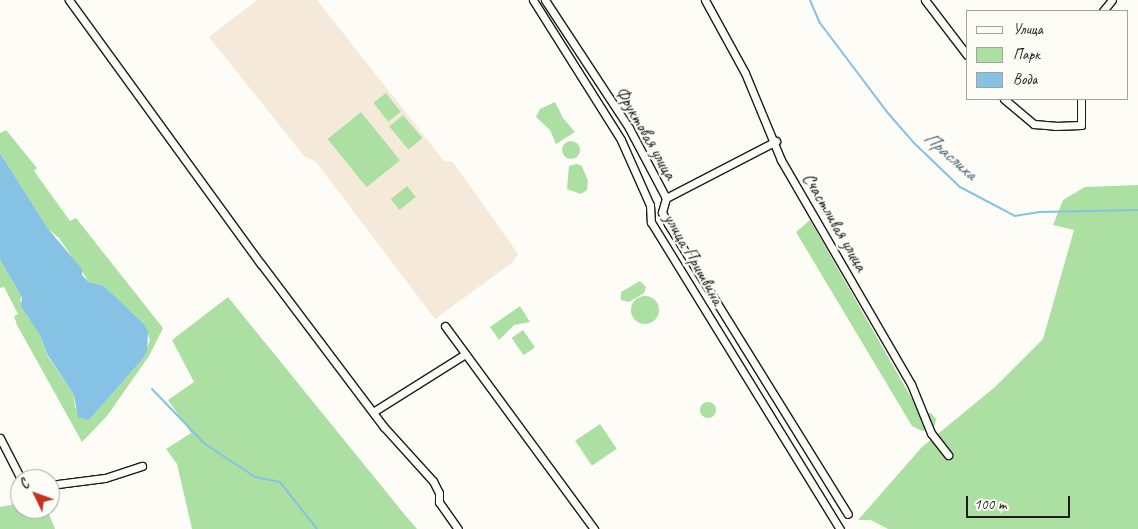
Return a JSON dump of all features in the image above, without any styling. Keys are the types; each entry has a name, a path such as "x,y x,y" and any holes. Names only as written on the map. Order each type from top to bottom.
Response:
{"street":[{"path":"70,0 373,412 433,481 439,493 439,502 458,529"},
{"name":"улица Пришвина","path":"533,0 620,140 650,206 651,222 840,529"},
{"name":"Фруктовая улица","path":"545,0 629,128 666,198 662,212 668,224 848,514"},
{"name":"Счастливая улица","path":"705,0 746,73 776,141 781,160 911,384 932,432 948,455"},
{"path":"925,0 966,54"},
{"path":"1104,10 1112,0"},
{"path":"1005,100 1034,124 1055,126 1081,125 1081,100"},
{"path":"666,198 776,141"},
{"path":"445,326 594,529"},
{"path":"373,412 465,354"},
{"path":"0,438 16,469"},
{"path":"60,485 105,478 142,466"}],"shaded area":[{"path":"257,0 317,0 444,161 453,162 518,254 513,262 435,319 316,162 304,156 209,37"}],"green space":[{"path":"386,93 401,112 388,122 373,103"},
{"path":"555,102 563,118 575,132 556,144 550,130 536,117 540,109"},
{"path":"361,112 400,160 367,187 328,139"},
{"path":"403,115 422,138 408,150 389,127"},
{"path":"6,130 37,168 34,171 70,221 76,218 163,328 149,356 107,416 82,442 17,325 14,316 18,314 4,287 0,288 0,260 22,297 20,300 40,335 47,355 74,395 75,407 89,420 141,361 150,340 144,324 104,286 89,282 59,238 49,230 0,153 0,133"},
{"path":"571,141 579,146 580,150 575,158 571,159 563,154 562,150 567,142"},
{"path":"577,164 582,166 588,181 587,190 581,194 567,189 569,166"},
{"path":"1138,185 1138,529 888,529 871,520 858,520 922,447 995,387 1043,339 1074,230 1053,225 1063,200 1085,187"},
{"path":"407,186 416,197 399,210 391,199"},
{"path":"810,220 920,413 931,413 936,419 934,429 922,431 912,426 796,232"},
{"path":"640,281 646,287 644,293 629,302 621,300 621,292"},
{"path":"645,296 655,300 659,310 655,320 645,324 635,320 631,310 635,300"},
{"path":"228,297 417,529 192,529 177,464 166,449 191,433 168,400 194,382 172,340"},
{"path":"520,306 530,322 514,325 499,340 490,327"},
{"path":"523,330 535,347 524,355 512,338"},
{"path":"708,402 714,404 716,410 714,416 708,418 702,416 700,410 702,404"},
{"path":"600,424 617,449 592,466 575,441"},
{"path":"10,505 10,519 51,519 55,529 0,529 0,507"}],"water":[{"path":"0,153 49,230 82,269 82,275 89,282 104,286 144,324 148,332 147,351 141,361 89,420 78,417 74,395 47,354 40,335 21,306 22,297 0,260"}],"waterway":[{"name":"Праслиха","path":"810,0 820,23 887,112 913,142 960,187 1015,216 1040,212 1138,210"},
{"path":"152,389 205,444 255,477 280,482 317,529"}]}
